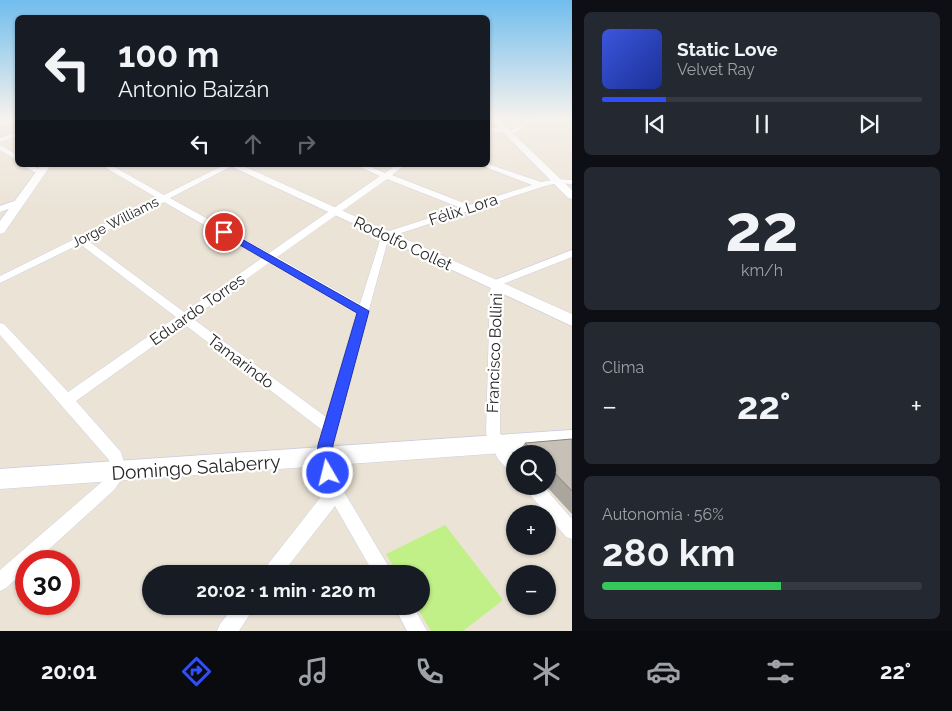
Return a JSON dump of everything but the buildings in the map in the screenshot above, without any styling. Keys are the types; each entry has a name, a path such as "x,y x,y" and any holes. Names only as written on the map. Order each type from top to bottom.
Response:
{"street":[{"path":"2,148 15,157"},
{"path":"524,148 572,196"},
{"path":"109,167 364,311"},
{"name":"Jorge Williams","path":"0,280 227,167"},
{"name":"Rodolfo Collet","path":"236,167 572,320"},
{"path":"364,167 466,207"},
{"name":"Eduardo Torres","path":"67,400 397,167"},
{"path":"490,167 540,184"},
{"path":"0,230 43,168"},
{"name":"Félix Lora","path":"387,236 466,207 540,184 557,181 572,182"},
{"path":"0,209 20,202"},
{"path":"379,565 336,491 324,458 330,428 384,239 387,236"},
{"name":"Tamarindo","path":"81,240 330,428"},
{"name":"Francisco Bollini","path":"506,455 497,443 492,426 496,286 499,282 572,253"},
{"path":"0,327 67,400 116,458 119,472 109,485 0,582"},
{"name":"Domingo Salaberry","path":"0,479 324,458 497,443 572,439"},
{"path":"278,565 336,491"},
{"path":"540,495 572,531"},
{"path":"227,631 239,615"},
{"path":"408,615 417,631"}],"green space":[{"path":"445,525 503,600 463,631 431,631 421,615 430,615 430,565 393,565 386,554"}],"route":[{"path":"224,232 364,311 325,445 324,458 328,473"}]}
